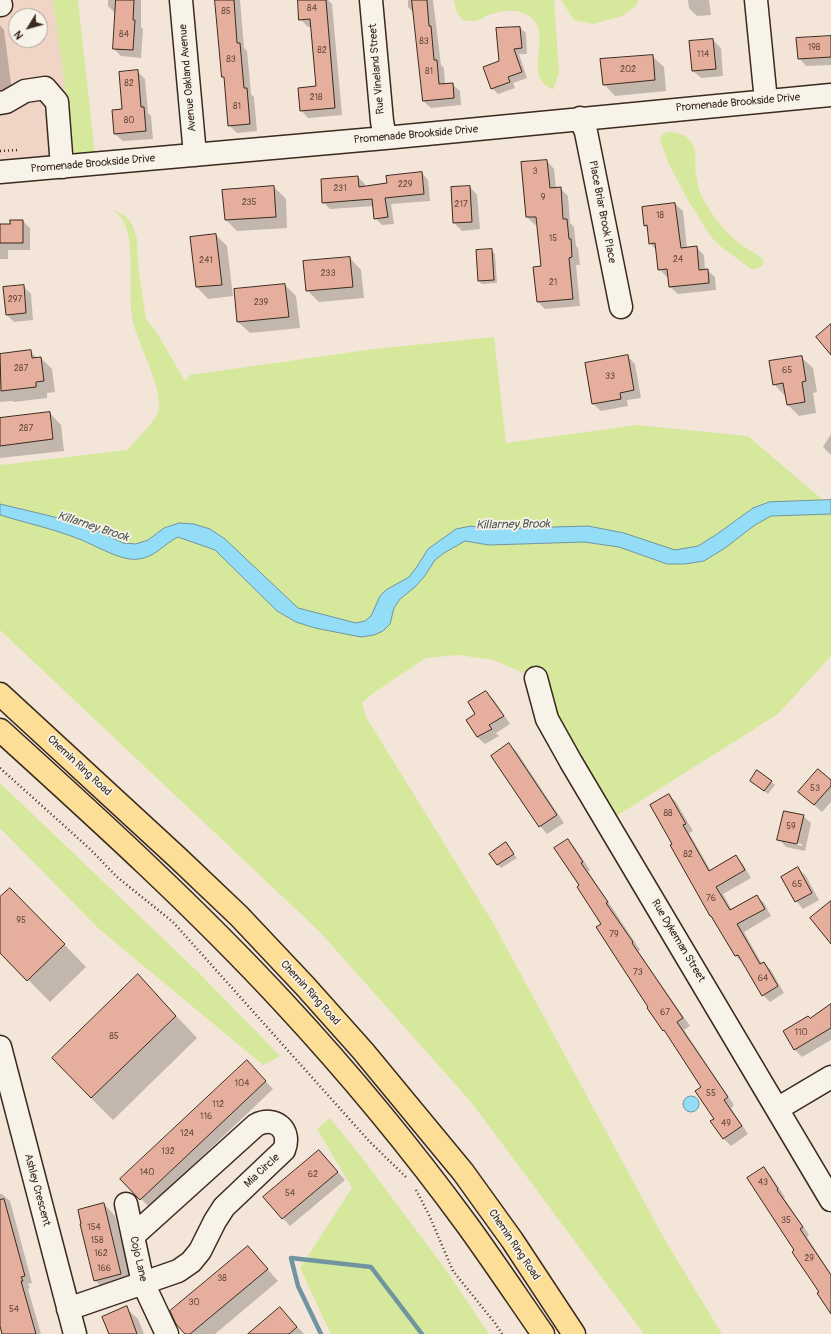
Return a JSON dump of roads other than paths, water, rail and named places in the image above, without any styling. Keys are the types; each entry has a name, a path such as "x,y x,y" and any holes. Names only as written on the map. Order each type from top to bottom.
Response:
{"highway":[{"name":"Chemin Ring Road","path":"0,694 239,916 305,986 363,1051 463,1172 512,1240 574,1334"},
{"path":"0,730 171,887 284,1002 399,1136 468,1226 543,1334"},
{"path":"468,1226 502,1287 532,1334"},
{"path":"512,1240 550,1283 588,1334"}],"street":[{"name":"Avenue Oakland Avenue","path":"181,0 195,155"},
{"name":"Rue Vineland Street","path":"371,0 382,121 385,138"},
{"path":"756,0 766,101"},
{"path":"0,102 6,102 25,92 46,88 57,102 62,167"},
{"name":"Promenade Brookside Drive","path":"0,172 385,138 831,95"},
{"name":"Place Briar Brook Place","path":"580,118 586,132 621,306"},
{"name":"Rue Dykeman Street","path":"536,678 548,719 568,756 831,1200"},
{"name":"Ashley Crescent","path":"0,1047 75,1334"},
{"path":"777,1109 831,1077"},
{"name":"Mia Circle","path":"68,1309 178,1271 190,1262 200,1250 214,1221 224,1208 284,1150 286,1139 285,1133 281,1128 272,1122 256,1125 133,1236"},
{"name":"Cojo Lane","path":"126,1204 143,1283 167,1334"}],"water":[{"path":"831,500 831,514 771,516 755,525 725,548 704,561 685,564 667,564 619,547 584,542 489,545 465,541 435,560 424,577 415,587 400,599 394,608 390,624 383,631 374,635 361,637 315,628 296,622 277,611 215,550 178,537 150,556 132,559 117,556 60,532 0,515 0,504 84,524 123,543 136,544 148,540 164,528 179,523 194,524 210,529 225,539 298,608 356,623 365,621 371,616 380,596 386,590 409,577 428,549 456,529 471,526 488,529 588,526 624,533 675,550 698,546 753,508 769,502"},
{"path":"688,1096 694,1096 699,1101 697,1110 694,1112 688,1112 683,1107 683,1101"}],"waterway":[{"path":"321,1334 298,1286 291,1258 371,1267 422,1334"}],"water label":[{"name":"Killarney Brook","path":"513,525"},
{"name":"Killarney Brook","path":"93,527"}]}
